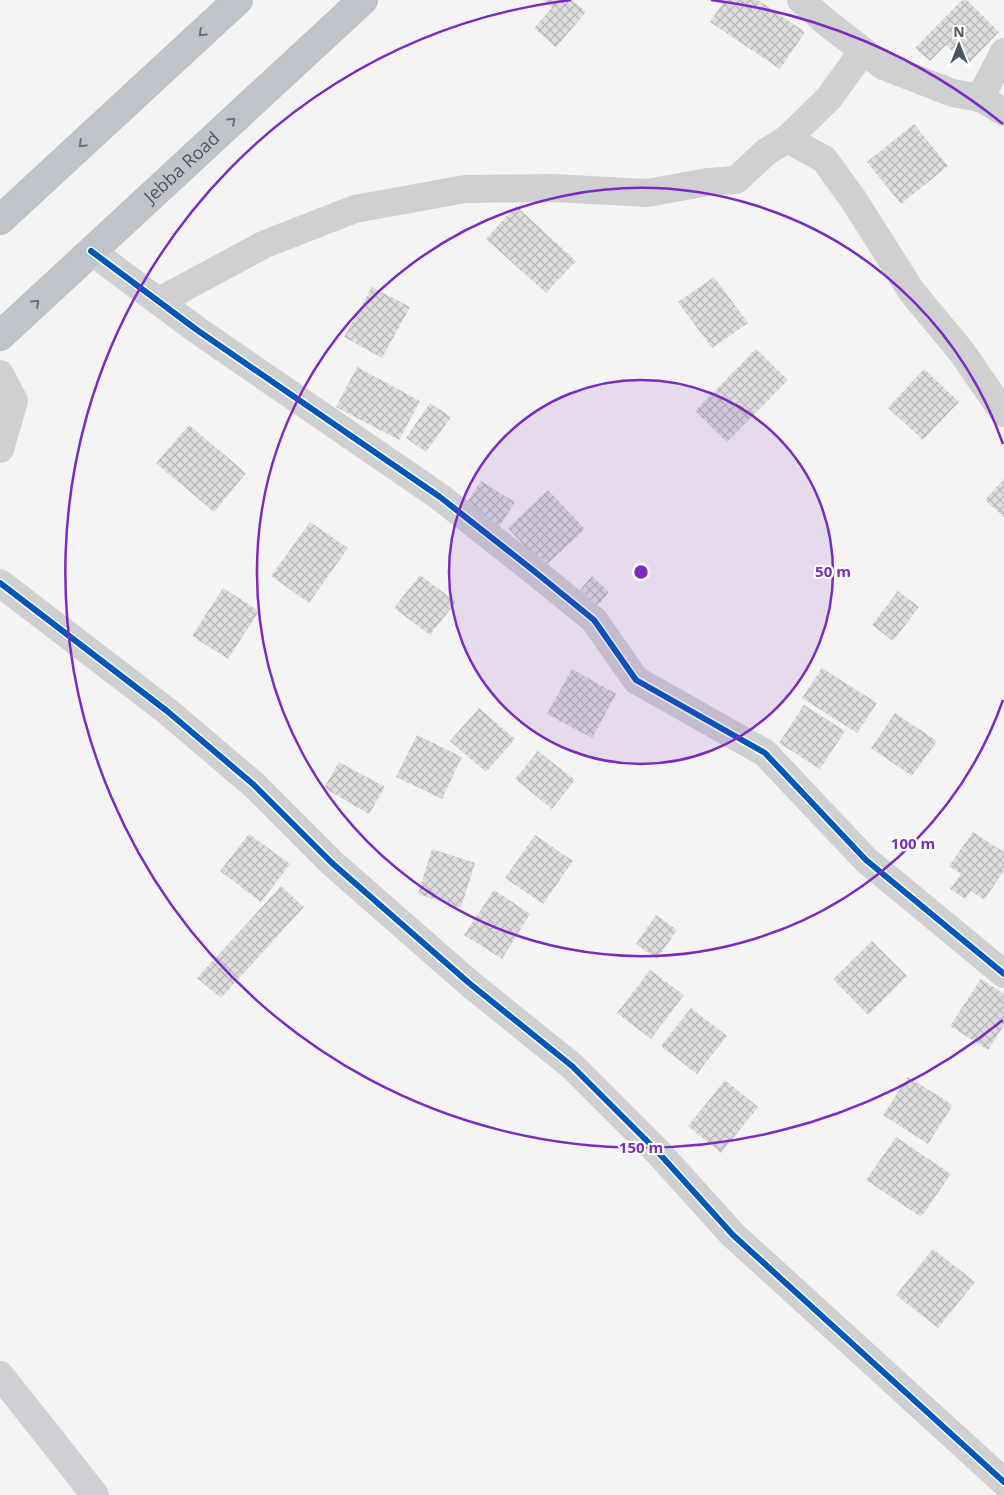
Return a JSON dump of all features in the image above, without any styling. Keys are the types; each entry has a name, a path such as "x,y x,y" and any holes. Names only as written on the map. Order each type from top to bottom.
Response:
{"highway":[{"path":"0,220 238,0"},
{"name":"Jebba Road","path":"0,336 364,0"}],"street":[{"path":"801,0 827,23 883,66 953,92 980,98 1004,112"},
{"path":"159,301 265,244 355,209 465,189 552,188 647,193 708,182 736,180 766,152 787,139 829,98 863,51"},
{"path":"980,98 1004,52"},
{"path":"787,139 824,159 853,200 912,292 961,352 1004,413"},
{"path":"91,251 197,330 440,497 534,571 594,620 636,680 764,754 866,860 1002,969"},
{"path":"0,374 14,401 0,449"},
{"path":"0,583 167,711 254,785 332,863 454,970 572,1066 657,1151 733,1235 1004,1482"},
{"path":"0,1375 95,1495"}],"building":[{"path":"544,0 572,0 586,12 556,47 534,28 552,8"},
{"path":"725,0 758,0 805,32 780,69 710,22"},
{"path":"962,0 967,0 999,32 967,65 946,45 930,61 915,48"},
{"path":"914,124 948,166 901,204 867,162"},
{"path":"516,206 576,261 546,293 486,239"},
{"path":"714,277 748,323 712,348 678,302"},
{"path":"372,287 410,307 382,358 344,337"},
{"path":"756,349 788,380 727,442 695,411"},
{"path":"357,367 420,401 399,440 336,407"},
{"path":"924,369 959,402 923,440 888,408"},
{"path":"430,403 451,417 426,452 406,438"},
{"path":"189,425 246,473 214,512 156,463"},
{"path":"1004,479 1004,517 985,500"},
{"path":"481,481 515,502 500,526 466,504"},
{"path":"548,490 585,529 544,567 508,528"},
{"path":"310,522 348,548 309,603 271,576"},
{"path":"420,575 456,602 430,635 394,608"},
{"path":"592,576 609,592 598,605 580,590"},
{"path":"223,588 259,611 228,659 192,636"},
{"path":"898,591 919,607 893,641 872,625"},
{"path":"822,668 877,703 857,733 802,698"},
{"path":"572,669 616,694 592,738 547,714"},
{"path":"804,705 845,731 820,769 779,743"},
{"path":"479,708 515,739 486,772 450,741"},
{"path":"895,713 937,741 912,776 871,748"},
{"path":"417,735 462,757 442,799 396,777"},
{"path":"538,751 575,780 552,809 515,779"},
{"path":"339,762 385,787 369,814 324,788"},
{"path":"973,832 1004,852 1004,871 984,900 971,891 965,899 950,889 961,874 949,866"},
{"path":"249,834 290,864 261,902 220,871"},
{"path":"535,835 573,861 543,904 505,878"},
{"path":"432,849 475,863 461,908 418,894"},
{"path":"281,886 304,907 221,998 197,978"},
{"path":"494,890 530,914 502,959 464,935"},
{"path":"656,915 677,930 657,959 636,944"},
{"path":"872,941 907,976 868,1015 833,979"},
{"path":"650,970 684,995 651,1039 617,1013"},
{"path":"981,979 1004,994 1004,1025 988,1050 950,1026"},
{"path":"691,1008 727,1036 697,1074 661,1046"},
{"path":"908,1077 953,1105 928,1144 883,1115"},
{"path":"725,1080 758,1107 721,1153 688,1126"},
{"path":"896,1137 951,1174 921,1217 866,1180"},
{"path":"933,1249 975,1282 938,1328 896,1295"}],"cycle path":[{"path":"91,251 197,330 440,497 594,620 636,680 765,753 866,860 1004,974"},
{"path":"0,583 167,711 254,785 332,863 469,983 572,1066 657,1151 733,1235 1004,1482"}]}
